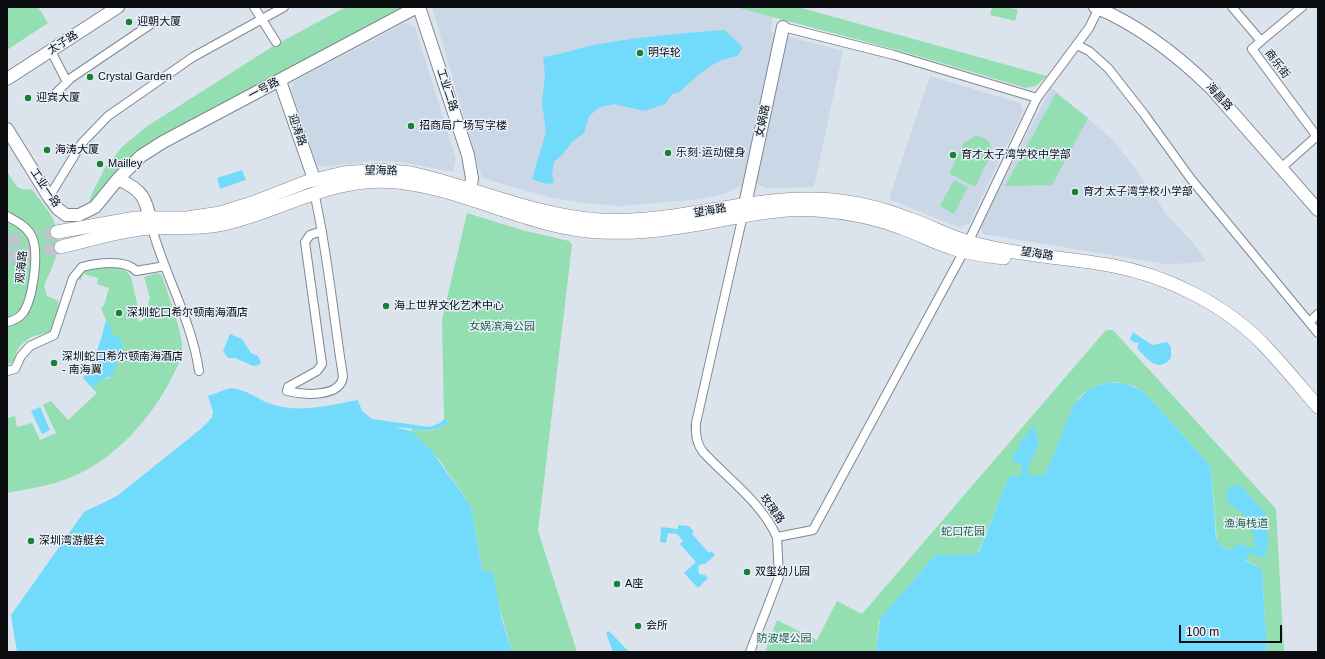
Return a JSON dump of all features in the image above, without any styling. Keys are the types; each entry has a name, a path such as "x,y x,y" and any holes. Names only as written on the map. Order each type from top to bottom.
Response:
{"main road":[{"name":"望海路","path":"57,232 114,221 151,223 191,228 223,224 249,216 314,186 358,183 394,182 470,194 574,223 600,220 645,220 744,210 805,199 852,203 908,218 966,247 1110,274 1160,288 1180,296 1221,320 1242,336 1263,355 1318,417"},
{"name":"望海路","path":"61,247 118,234 151,223"},
{"name":"望海路","path":"966,247 991,247 1111,266 1142,273 1190,292 1212,305 1247,330 1263,344 1318,407"}],"street":[{"name":"太子路","path":"7,70 104,7"},
{"name":"太子路","path":"7,79 118,7"},
{"path":"254,7 276,42"},
{"path":"49,197 82,143 99,123 193,57 284,7"},
{"name":"一号路","path":"118,179 133,163 150,150 418,7"},
{"name":"工业二路","path":"418,7 468,155 472,178 470,194"},
{"name":"商乐街","path":"1232,7 1261,41 1252,49 1318,137"},
{"path":"1261,41 1302,7"},
{"path":"966,247 1037,98 1094,21 1098,8"},
{"name":"海昌路","path":"1098,8 1146,35 1192,69 1211,88 1280,169 1318,210"},
{"path":"53,96 67,82 151,24"},
{"path":"783,27 894,55 1037,98"},
{"name":"女娲路","path":"744,210 783,27"},
{"path":"1077,45 1089,51 1108,68 1144,114 1191,179 1318,333"},
{"path":"51,51 67,82"},
{"name":"迎涛路","path":"280,81 314,186"},
{"name":"工业一路","path":"7,129 49,197 62,213 71,216 80,215 95,206 118,179"},
{"path":"1280,169 1318,137"},
{"path":"118,179 138,190 145,200 165,266 186,323 199,370"},
{"path":"314,186 322,231 342,381 334,390 310,394 297,394 287,391 288,387 317,371 322,364 305,242 310,235 322,231"},
{"name":"玫瑰路","path":"744,210 695,433 697,443 703,452 750,497 768,520 777,537 813,530 966,247"},
{"name":"观海路","path":"7,216 23,226 31,234 36,245 36,257 28,303 19,316 7,322"},
{"path":"7,371 15,368 21,356 30,346 54,335 73,278 82,267 122,263 131,266 136,272 165,266"},
{"path":"1309,322 1318,314"},
{"path":"750,652 779,577 777,537"}],"shaded area":[{"path":"432,7 741,7 742,9 772,17 771,32 843,51 814,187 765,188 756,183 744,184 727,193 701,199 621,206 583,203 552,198 482,178"},
{"path":"405,23 415,27 456,159 453,172 402,162 372,161 325,167 317,165 291,89 296,80"},
{"name":"育才太子湾学校中学部","path":"930,76 1020,103 1023,112 969,224 958,227 889,199"},
{"name":"育才太子湾学校小学部","path":"1051,87 1112,139 1135,168 1167,215 1194,244 1206,261 1166,264 983,234 980,227"}],"green space":[{"path":"38,7 48,23 7,50 7,8"},
{"path":"346,7 405,7 140,149 88,206 92,193 105,168 122,147 146,127 275,45"},
{"path":"741,7 798,7 1047,76 1036,86 1026,88 901,51 742,9"},
{"path":"992,7 1007,7 1018,10 1015,21 990,15"},
{"path":"1056,93 1088,118 1052,185 1005,186"},
{"path":"975,136 985,138 987,140 991,146 992,153 975,187 949,173 964,143"},
{"path":"7,171 19,188 26,190 31,189 34,192 56,226 58,242 56,257 44,286 47,296 57,300 59,304 53,326 49,332 31,337 22,344 17,350 14,361 7,365"},
{"path":"954,180 968,187 954,214 940,206"},
{"name":"女娲滨海公园","path":"467,213 522,230 569,241 572,245 538,531 577,652 512,652 496,596 482,568 471,506 440,461 411,431 412,429 427,431 436,430 448,422 444,419 442,320"},
{"path":"90,268 122,268 131,277 138,307 136,312 139,322 148,314 150,298 144,277 158,273 162,276 179,327 182,347 182,355 179,363 165,391 143,422 116,449 101,461 62,481 7,493 7,418 15,416 17,427 32,423 40,440 56,433 43,405 51,401 68,420 97,393 92,388 99,381 109,378 118,336 112,335 101,308 104,305 109,288 97,284 98,278 83,274 81,280 78,279 81,274"},
{"path":"1106,330 1113,330 1276,509 1284,652 1267,652 1262,569 1220,545 1217,541 1211,470 1208,463 1144,392 1131,385 1114,382 1099,385 1085,392 1077,400 1046,473 1041,476 1012,476 1008,478 978,553 974,555 935,555 879,621 876,652 765,652 777,620 817,640 837,601 862,614"}],"water":[{"path":"724,30 743,47 738,56 728,58 712,65 678,93 672,94 665,104 645,111 614,104 600,107 589,116 584,133 572,142 563,154 554,162 552,174 554,183 546,184 532,179 546,132 542,103 545,75 543,57 557,55 592,45"},
{"path":"242,170 246,180 220,189 217,178"},
{"path":"106,320 111,327 112,335 118,336 123,343 113,375 100,381 92,388 83,378 97,350"},
{"path":"1133,332 1152,345 1167,342 1171,347 1171,358 1162,365 1153,363 1137,348 1139,343 1133,342 1130,339"},
{"path":"230,334 242,339 251,353 258,356 261,362 259,365 253,366 235,358 228,358 223,351"},
{"path":"1109,382 1127,384 1144,392 1208,463 1211,470 1216,538 1220,545 1230,551 1238,544 1252,548 1256,546 1249,518 1227,502 1227,488 1240,485 1266,514 1268,547 1266,549 1265,556 1261,558 1251,552 1245,560 1262,569 1267,652 876,652 880,619 935,555 974,555 979,552 1008,478 1011,476 1021,476 1022,465 1011,460 1019,447 1019,443 1035,425 1039,444 1029,464 1028,475 1041,476 1046,473 1074,404 1089,389"},
{"path":"230,388 242,390 268,403 284,407 316,407 358,400 362,411 372,419 430,427 440,423 444,419 449,422 443,427 429,430 395,427 411,431 430,449 471,506 482,568 484,571 493,572 501,617 512,652 17,652 11,615 84,512 117,496 202,428 212,417 213,412 208,396"},
{"path":"40,407 50,430 42,434 31,411"},
{"path":"678,525 689,526 694,532 692,534 709,553 711,551 715,555 705,564 701,564 698,567 699,574 705,575 708,578 698,588 684,573 696,562 680,544 683,541 677,534 668,533 666,543 660,542 661,527 678,529"},
{"path":"609,631 629,652 613,652 606,633"}],"tunnel":[{"path":"7,242 57,232"},
{"path":"7,258 61,247"}],"place":[{"name":"迎朝大厦","path":"129,22"},
{"name":"明华轮","path":"640,53"},
{"name":"Crystal Garden","path":"90,77"},
{"name":"迎宾大厦","path":"28,98"},
{"name":"招商局广场写字楼","path":"411,126"},
{"name":"海涛大厦","path":"47,150"},
{"name":"乐刻·运动健身","path":"668,153"},
{"name":"育才太子湾学校中学部","path":"953,155"},
{"name":"Mailley","path":"100,164"},
{"name":"育才太子湾学校小学部","path":"1075,192"},
{"name":"海上世界文化艺术中心","path":"386,306"},
{"name":"深圳蛇口希尔顿南海酒店","path":"119,313"},
{"name":"深圳蛇口希尔顿南海酒店 - 南海翼","path":"54,363"},
{"name":"深圳湾游艇会","path":"31,541"},
{"name":"双玺幼儿园","path":"747,572"},
{"name":"A座","path":"617,584"},
{"name":"会所","path":"638,626"}],"park label":[{"name":"渔海栈道","path":"1246,524"},
{"name":"蛇口花园","path":"963,532"},
{"name":"防波堤公园","path":"784,639"}]}
